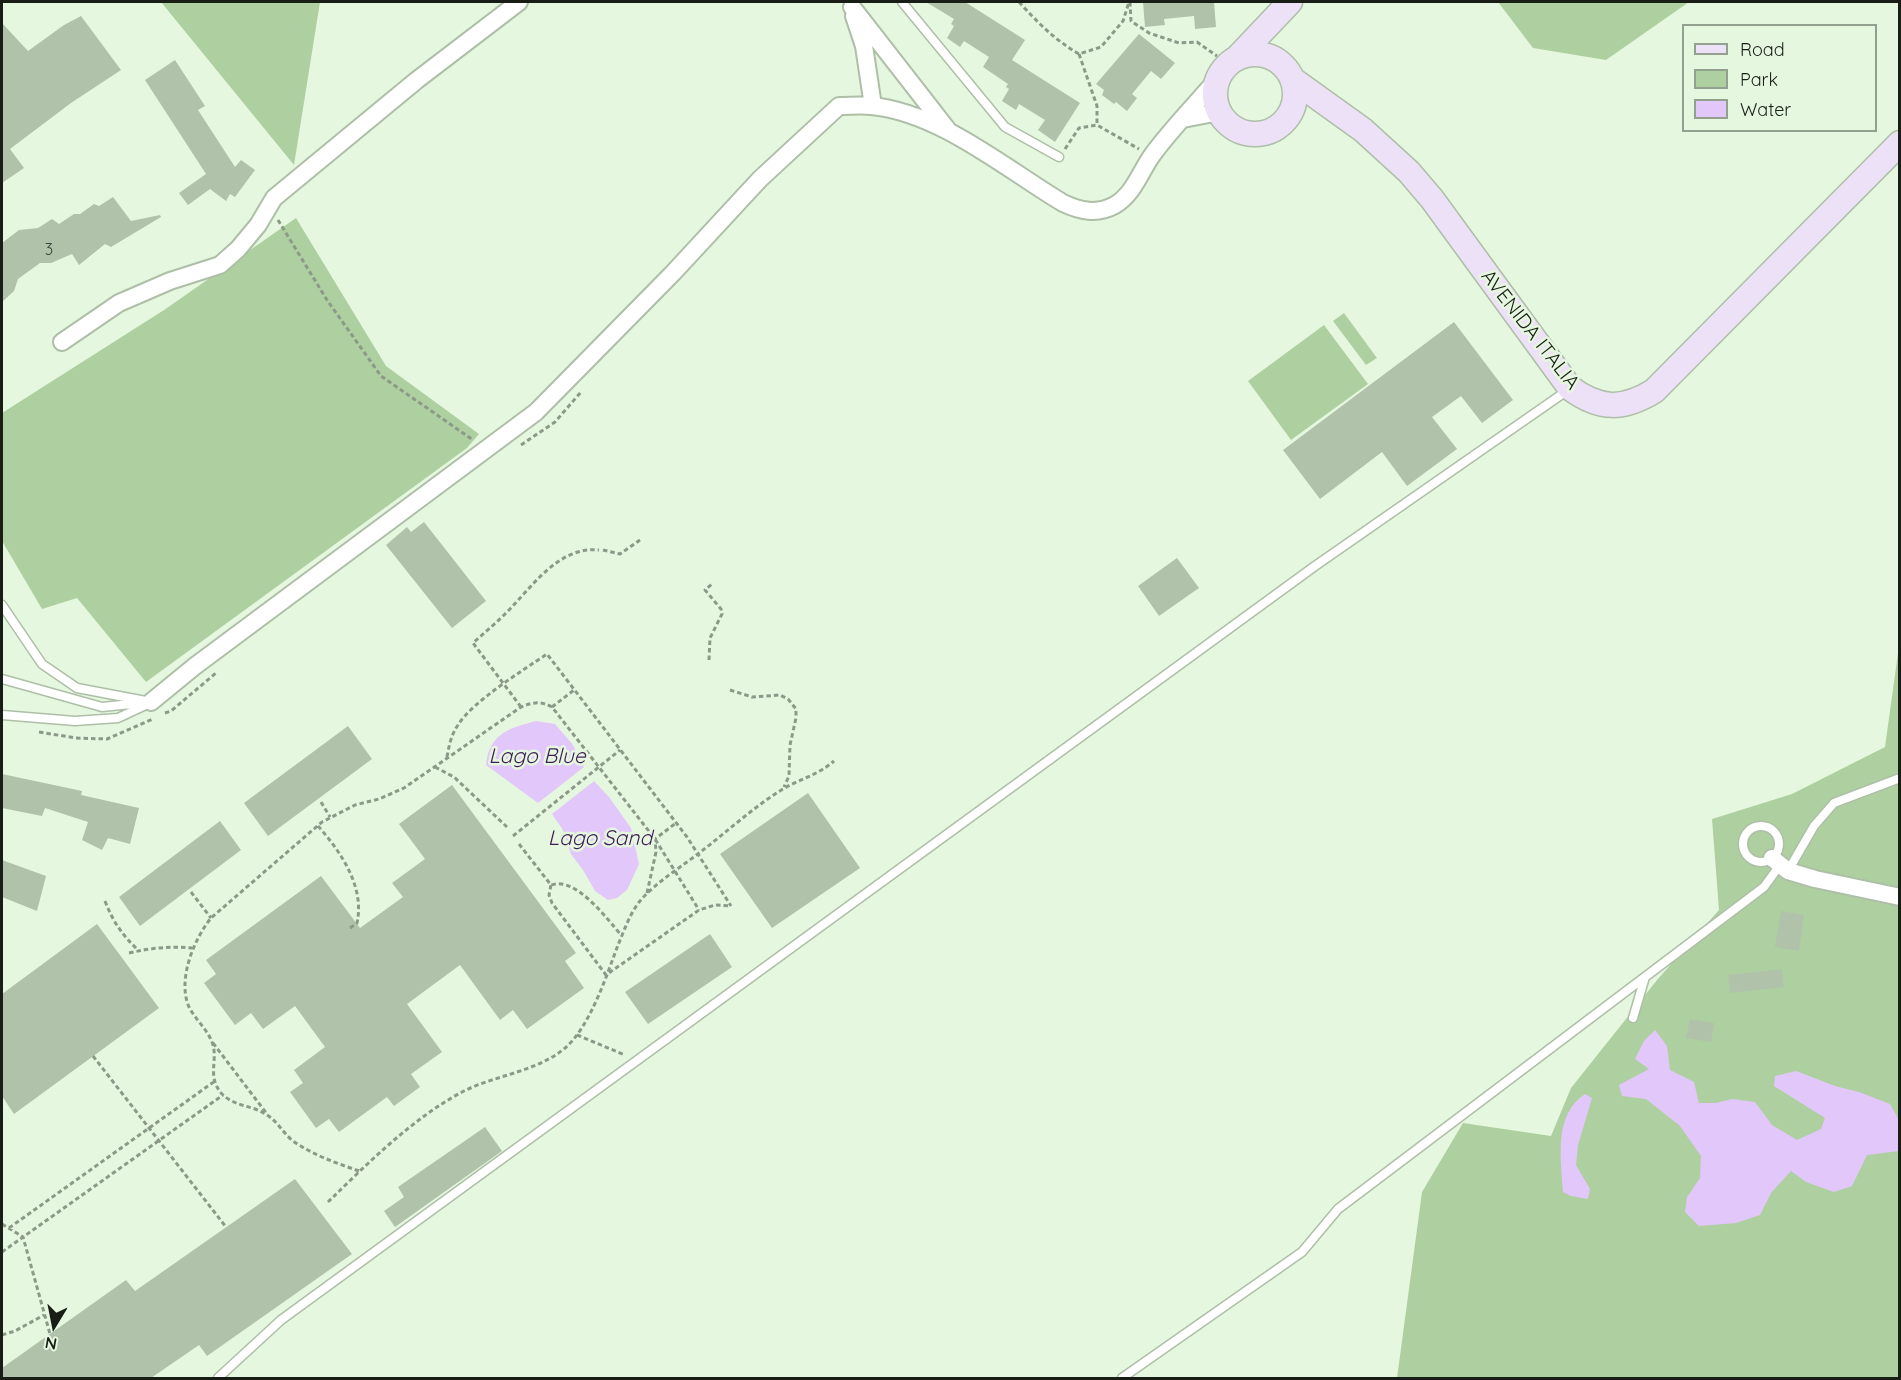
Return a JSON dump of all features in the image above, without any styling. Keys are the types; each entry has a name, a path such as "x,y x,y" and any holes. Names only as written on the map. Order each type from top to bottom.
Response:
{"street":[{"path":"62,342 119,303 170,281 220,265 238,249 258,225 274,198 417,80 519,2"},
{"path":"849,4 864,46 873,106"},
{"path":"849,4 947,130"},
{"path":"151,702 214,652 536,412 760,179 839,106 873,106 907,113 947,130 1077,210 1092,212 1103,210 1117,204 1131,190 1152,156 1174,127 1283,9"},
{"path":"1283,9 1289,73 1295,92 1294,104 1289,115 1271,130 1248,133 1236,129 1220,112 1215,101 1215,89 1228,66 1248,54 1262,54 1275,59 1289,73"},
{"name":"AVENIDA ITALIA","path":"1289,73 1335,111 1363,130 1417,181 1570,388 1589,400 1610,405 1624,405 1654,391 1899,143"},
{"path":"1289,115 1335,111"},
{"path":"1183,119 1220,112"},
{"path":"1780,865 1815,879 1899,897"}],"lane":[{"path":"902,2 1005,127 1059,157"},
{"path":"218,1378 281,1320 1295,580 1570,388"},
{"path":"2,605 42,664 77,688 151,702"},
{"path":"2,679 102,707 151,702"},
{"path":"2,715 75,721 118,718 151,702"},
{"path":"1122,1378 1302,1252 1338,1209 1764,887 1834,803 1899,778"},
{"path":"1763,826 1774,832 1777,837 1780,865 1750,859 1746,854 1744,837 1752,828 1763,826"},
{"path":"1633,1018 1645,976"}],"path":[{"path":"1019,2 1055,38 1079,54 1097,106 1097,125"},
{"path":"1079,54 1101,47 1123,21 1130,2"},
{"path":"1130,2 1131,21 1149,33 1179,43 1197,42 1228,66"},
{"path":"1059,157 1079,128 1097,125 1152,156"},
{"path":"268,208 284,228 327,300 381,376 485,449"},
{"path":"521,707 472,643 556,563 580,550 601,550 620,554 640,540"},
{"path":"709,660 710,638 722,614 721,609 705,590 712,584"},
{"path":"447,758 452,736 459,724 504,684 547,654 676,822 732,906 715,905 699,910 606,975"},
{"path":"552,707 574,690"},
{"path":"730,690 752,697 780,695 788,699 796,709 790,745 789,776 783,789"},
{"path":"359,1171 332,1162 292,1140 268,1116 212,1041 186,1000 185,987 192,948 202,928 318,826 330,817 355,805 379,799 404,788 521,707 538,702 552,707 655,839 699,910"},
{"path":"513,836 620,750"},
{"path":"328,1203 359,1171 419,1119 466,1090 546,1061 565,1048 577,1035 606,975 630,917 646,894 783,789 823,771 834,761"},
{"path":"435,767 454,777 507,827"},
{"path":"321,802 330,817"},
{"path":"655,839 676,822"},
{"path":"318,826 330,839 345,862 356,887 359,911 357,923 350,928"},
{"path":"646,894 656,852 655,839"},
{"path":"519,844 551,885 549,895 552,903 606,975"},
{"path":"551,885 560,883 573,888 588,900 622,936"},
{"path":"191,892 211,918"},
{"path":"105,901 122,934 139,951"},
{"path":"129,953 170,946 192,948"},
{"path":"577,1035 638,1060"},
{"path":"212,1041 215,1081 223,1095 237,1104 257,1109 268,1116"},
{"path":"93,1056 226,1227"},
{"path":"9,1228 215,1081"},
{"path":"2,1252 223,1095"},
{"path":"2,1224 23,1237 50,1334"},
{"path":"2,1335 15,1331 44,1315"}],"green space":[{"path":"161,2 320,2 294,165"},
{"path":"1498,2 1689,2 1606,60 1533,48"},
{"path":"296,218 386,366 479,434 467,448 146,682 77,598 42,609 2,541 2,413 164,310"},
{"path":"1344,313 1377,358 1366,365 1333,321"},
{"path":"1324,325 1368,384 1291,440 1248,381"},
{"path":"1899,646 1899,1378 1397,1378 1422,1192 1463,1123 1551,1136 1571,1088 1657,980 1719,910 1712,819 1792,794 1885,747"}],"water":[{"name":"Lago Blue","path":"536,721 555,724 573,745 584,767 538,803 486,765 491,746 496,739 517,726"},
{"name":"Lago Sand","path":"594,781 609,797 631,828 639,864 627,890 617,898 608,900 595,891 571,854 563,830 552,814"},
{"path":"1655,1030 1667,1046 1670,1070 1694,1082 1699,1103 1716,1103 1732,1099 1755,1102 1772,1125 1797,1140 1821,1129 1825,1118 1774,1086 1775,1076 1796,1071 1890,1104 1899,1120 1899,1151 1867,1155 1852,1186 1834,1192 1806,1182 1791,1171 1771,1193 1760,1215 1736,1223 1699,1226 1685,1212 1687,1197 1700,1178 1701,1156 1680,1126 1646,1099 1622,1096 1619,1085 1649,1069 1635,1059 1644,1041"},
{"path":"1585,1094 1592,1098 1578,1145 1576,1165 1590,1189 1588,1199 1563,1192 1561,1152 1563,1126 1575,1103"}],"building":[{"path":"926,2 965,2 1025,40 1012,60 1080,103 1055,142 1038,130 1045,120 1019,104 1016,110 1002,101 1009,89 1006,87 1008,84 983,67 989,57 964,41 960,47 947,38 954,26 951,24 954,19"},
{"path":"1143,2 1214,2 1216,27 1195,29 1194,16 1164,19 1165,25 1145,27"},
{"path":"81,16 121,70 71,103 10,149 24,168 2,183 2,23 28,51 64,25"},
{"path":"1139,34 1175,63 1161,79 1151,71 1132,94 1137,98 1127,111 1102,95 1104,90 1096,84"},
{"path":"175,60 205,106 198,110 235,167 241,160 255,170 235,197 230,194 226,201 210,189 188,205 179,193 206,174 145,80"},
{"path":"113,197 131,221 160,215 161,217 111,247 105,244 79,265 72,254 51,263 40,263 18,279 14,291 2,302 2,243 19,230 38,228 52,219 59,224 94,204 99,206"},
{"path":"1454,322 1513,400 1482,423 1461,396 1432,417 1457,449 1407,486 1382,452 1320,499 1283,450"},
{"path":"424,522 486,601 452,628 386,545 407,527 411,532"},
{"path":"1177,558 1199,588 1159,616 1138,586"},
{"path":"348,726 372,759 268,836 244,803"},
{"path":"2,774 82,791 81,795 139,808 130,844 108,838 102,850 82,840 88,822 45,808 42,816 2,808"},
{"path":"452,785 576,953 565,961 584,988 527,1029 513,1010 500,1020 460,965 407,1004 442,1052 411,1074 420,1087 394,1106 387,1097 339,1132 329,1119 316,1128 290,1092 303,1083 294,1070 325,1047 295,1006 263,1029 251,1013 235,1025 204,983 216,974 206,960 321,876 360,928 403,897 392,883 425,859 399,824"},
{"path":"808,793 860,868 772,928 720,854"},
{"path":"220,821 241,850 140,926 119,897"},
{"path":"2,860 46,876 37,911 2,897"},
{"path":"1781,911 1804,915 1799,951 1775,947"},
{"path":"97,924 159,1008 14,1114 2,1096 2,994"},
{"path":"710,934 732,967 648,1024 625,992"},
{"path":"1782,969 1784,987 1730,993 1728,975"},
{"path":"1690,1019 1714,1023 1711,1042 1686,1038"},
{"path":"485,1127 502,1151 395,1227 384,1211 404,1197 398,1187"},
{"path":"295,1179 352,1254 207,1356 199,1345 151,1378 2,1378 2,1368 126,1280 135,1291"}]}
